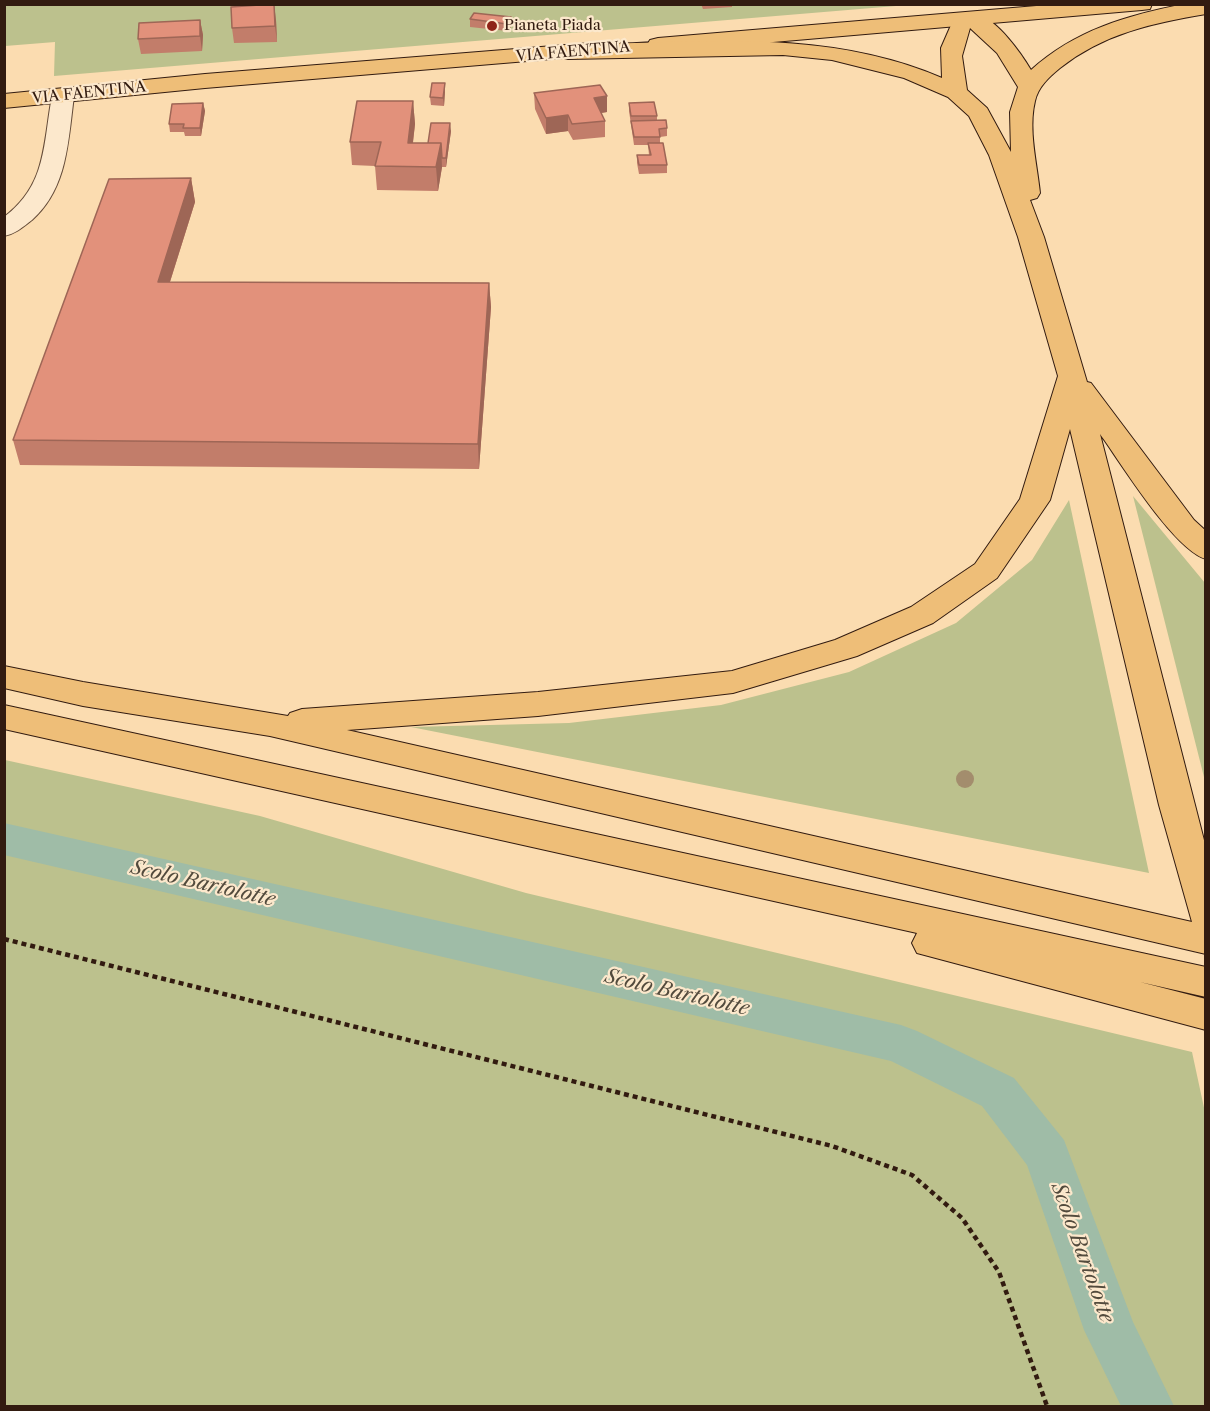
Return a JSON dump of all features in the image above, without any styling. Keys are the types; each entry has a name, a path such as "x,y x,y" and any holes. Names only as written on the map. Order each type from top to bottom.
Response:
{"main road":[{"name":"VIA FAENTINA","path":"4,101 205,81 1142,4"},
{"path":"1031,237 1022,124 1022,104 1028,85 1084,40 1126,22 1206,7"},
{"path":"956,92 951,64 952,41 968,20 1003,45 1017,60 1028,85"},
{"path":"568,52 783,48 813,51 880,63 956,92 980,113 996,144 1031,237 1071,375 1176,805 1206,915"},
{"path":"1071,375 1183,526 1206,549"},
{"path":"270,724 538,704 733,682 846,648 868,639 922,615 986,571 1035,500 1071,375"},
{"path":"4,677 83,694 270,724 1206,940"},
{"path":"4,717 1206,982"},
{"path":"251,771 1206,1015"}],"street":[{"path":"4,229 27,212 44,189 63,96"}],"path":[{"path":"4,939 832,1146 912,1174 962,1218 999,1272 1047,1407"}],"green space":[{"path":"5,4 908,5 54,76 55,42 5,46"},
{"path":"1133,496 1205,583 1205,781"},
{"path":"1069,500 1149,873 411,727 569,723 721,705 849,672 956,623 1032,560"},
{"path":"5,760 260,816 526,893 1192,1052 1206,1117 1205,1406 5,1406"}],"building":[{"path":"274,4 275,26 232,28 231,7"},
{"path":"474,13 511,17 507,24 470,19"},
{"path":"200,20 200,36 138,39 139,23"},
{"path":"432,83 445,83 443,98 430,97"},
{"path":"600,85 607,96 594,98 605,121 572,124 568,115 546,118 534,93"},
{"path":"357,101 413,101 408,143 441,143 436,167 375,166 381,142 350,142"},
{"path":"654,102 657,116 631,116 629,103"},
{"path":"203,103 200,128 183,128 184,124 169,124 172,104"},
{"path":"666,120 667,128 659,129 660,137 634,137 631,121"},
{"path":"431,123 450,123 446,158 442,158 441,143 428,143"},
{"path":"648,143 663,143 667,165 639,165 637,155 651,155"},
{"path":"191,178 158,282 489,283 478,444 13,440 109,179"}],"waterway":[{"name":"Scolo Bartolotte","path":"4,839 901,1044 998,1092 1047,1155 1110,1330 1148,1406"}],"place":[{"name":"Pianeta Piada","path":"492,26"}]}
